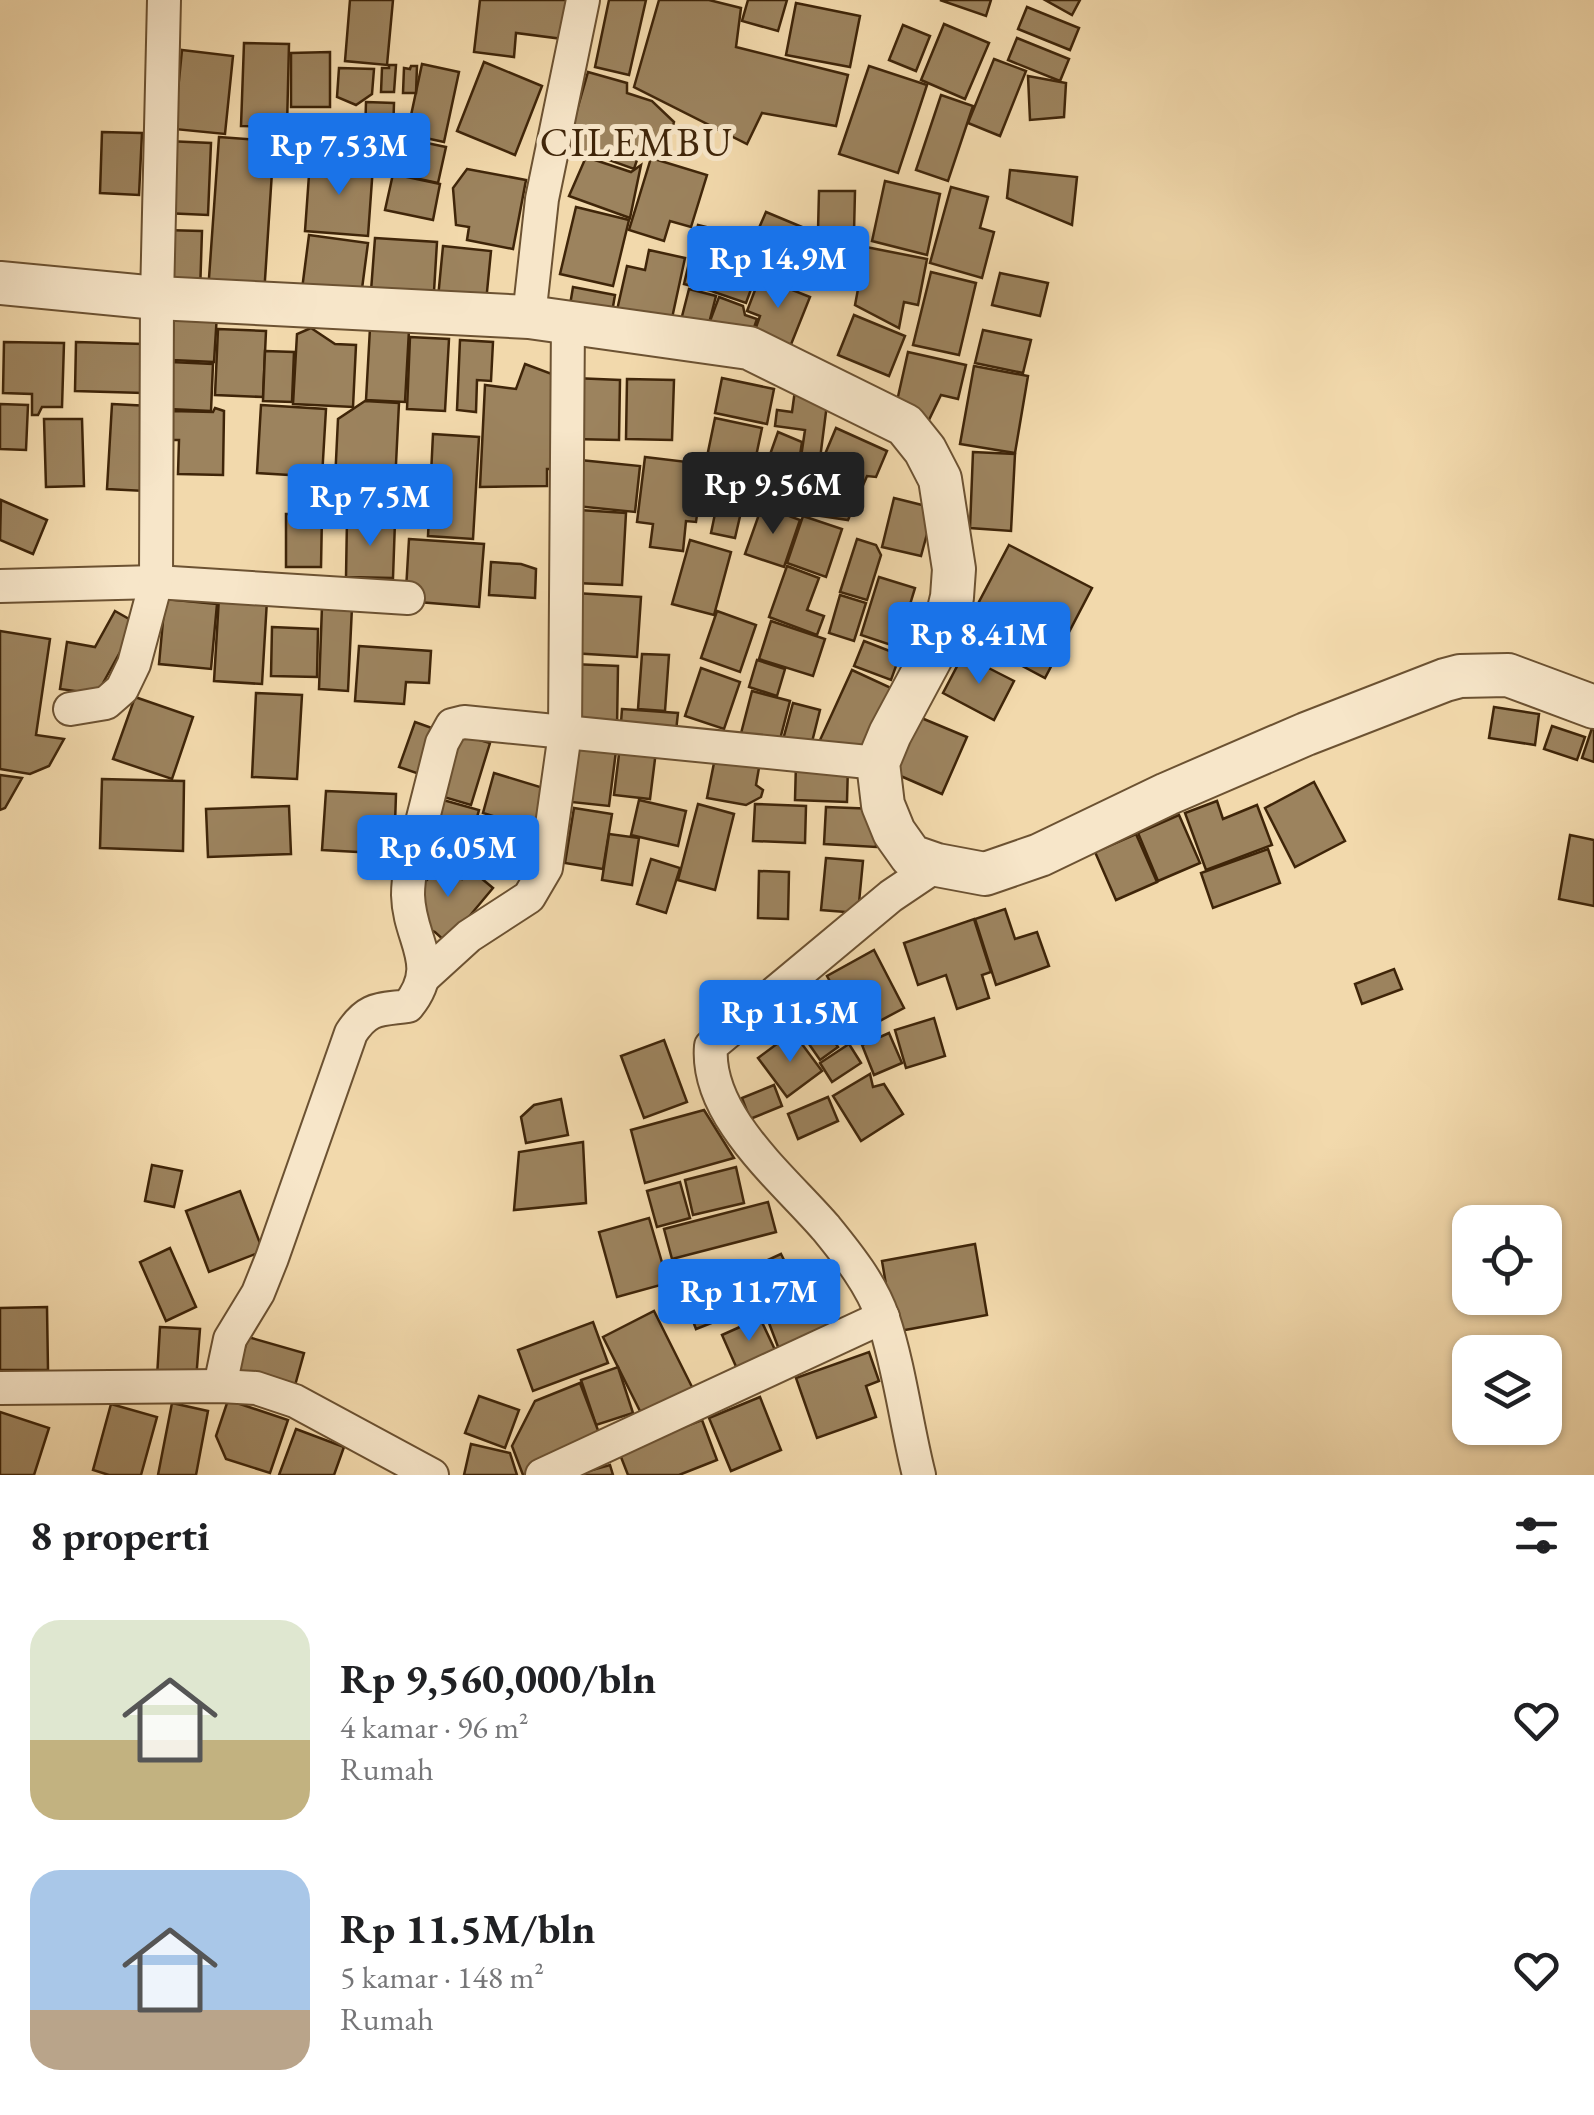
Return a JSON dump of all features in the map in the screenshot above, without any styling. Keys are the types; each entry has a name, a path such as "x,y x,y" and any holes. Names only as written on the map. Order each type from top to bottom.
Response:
{"street":[{"path":"70,709 106,703 122,689 134,664 156,582 164,0"},
{"path":"424,977 469,936 530,897 546,868 565,733 542,198 583,0"},
{"path":"0,283 157,298 548,319 749,348 904,425 925,450 940,480 954,569 952,597 934,650 878,763 883,804 894,832 912,856 936,866 985,874 1040,855 1306,734 1460,676 1508,675 1594,707"},
{"path":"0,586 156,582 408,598"},
{"path":"220,1386 230,1338 258,1293 351,1033 361,1018 378,1008 408,1006 420,991 424,962 408,899 409,873 442,743 452,724 464,722 878,763"},
{"path":"919,1475 883,1317 868,1286 826,1228 778,1178 729,1115 713,1082 710,1046 891,896 936,866"},
{"path":"542,1475 883,1317"},
{"path":"0,1388 256,1388 295,1401 432,1475"}],"building":[{"path":"350,0 393,0 387,65 345,61"},
{"path":"480,0 568,0 563,39 516,33 514,57 474,52"},
{"path":"609,0 646,0 629,75 595,67"},
{"path":"659,0 709,0 741,8 736,47 848,75 836,126 762,113 747,144 634,87"},
{"path":"748,0 787,0 778,31 742,21"},
{"path":"940,0 991,0 986,16"},
{"path":"1045,0 1080,0 1072,15"},
{"path":"796,3 860,16 850,67 786,55"},
{"path":"1027,7 1079,28 1070,50 1018,29"},
{"path":"944,24 989,43 965,99 921,80"},
{"path":"903,25 930,36 916,71 889,60"},
{"path":"1017,38 1069,59 1060,81 1008,60"},
{"path":"244,43 289,44 287,127 241,126"},
{"path":"182,50 233,56 225,134 174,129"},
{"path":"330,52 330,107 291,107 291,53"},
{"path":"994,59 1026,71 1000,136 968,123"},
{"path":"484,62 542,86 515,155 457,131"},
{"path":"422,64 459,72 444,142 407,134"},
{"path":"396,65 394,92 381,92 382,68"},
{"path":"417,66 416,93 403,93 404,68"},
{"path":"869,66 927,85 898,173 839,154"},
{"path":"339,68 374,69 372,94 356,105 337,97"},
{"path":"588,72 627,83 627,93 652,101 674,122 666,152 640,151 634,169 567,145"},
{"path":"1028,76 1066,83 1064,117 1030,120"},
{"path":"941,95 973,106 948,181 916,170"},
{"path":"366,102 394,103 393,136 365,136"},
{"path":"321,116 356,116 356,151 316,151 315,123"},
{"path":"102,132 142,133 139,195 100,193"},
{"path":"219,137 274,141 264,295 208,292"},
{"path":"398,137 446,147 438,183 391,173"},
{"path":"167,141 211,143 208,215 164,213"},
{"path":"586,157 631,172 641,165 630,218 569,196"},
{"path":"651,158 707,175 691,227 670,221 664,241 629,230"},
{"path":"310,161 373,166 368,236 305,231"},
{"path":"467,169 526,180 513,249 467,240 469,227 456,225 453,188"},
{"path":"1010,170 1077,177 1072,225 1007,198"},
{"path":"393,174 440,184 433,220 385,210"},
{"path":"885,181 940,194 927,255 872,241"},
{"path":"951,187 988,197 980,228 994,232 982,278 930,263"},
{"path":"819,191 855,191 854,232 818,231"},
{"path":"576,207 629,220 613,286 560,274"},
{"path":"766,212 802,227 791,254 755,237"},
{"path":"698,225 726,232 712,291 684,284"},
{"path":"163,230 202,231 200,293 160,292"},
{"path":"309,235 368,243 360,304 301,297"},
{"path":"819,236 859,236 859,264 818,265"},
{"path":"375,238 437,242 433,308 370,304"},
{"path":"731,242 764,254 746,303 714,292"},
{"path":"443,246 491,251 486,302 438,298"},
{"path":"866,247 927,259 918,305 904,302 899,328 855,305"},
{"path":"649,250 685,258 669,332 615,319 627,266 645,270"},
{"path":"931,272 976,283 959,355 913,345"},
{"path":"1000,273 1048,283 1040,316 992,305"},
{"path":"760,277 810,297 790,347 754,333 760,316 747,311"},
{"path":"573,287 615,295 610,324 568,317"},
{"path":"689,289 716,296 706,335 679,328"},
{"path":"719,297 743,306 745,315 757,319 748,345 707,329"},
{"path":"174,312 217,314 214,362 172,360"},
{"path":"854,315 905,336 889,376 838,355"},
{"path":"311,328 335,344 356,345 353,407 293,404 297,334"},
{"path":"370,328 409,330 405,402 366,400"},
{"path":"218,329 266,331 263,397 215,395"},
{"path":"983,330 1031,340 1023,373 975,363"},
{"path":"410,337 449,339 445,411 407,409"},
{"path":"460,340 493,342 491,381 477,380 476,412 457,410"},
{"path":"4,342 64,343 62,407 42,407 38,415 32,415 32,394 3,393"},
{"path":"76,342 144,344 143,393 75,391"},
{"path":"265,351 294,352 292,402 263,401"},
{"path":"908,352 966,365 958,399 941,395 926,426 895,410"},
{"path":"171,362 213,364 211,411 169,409"},
{"path":"525,364 560,377 555,469 547,469 547,486 480,487 485,385 516,389"},
{"path":"974,366 1028,376 1015,453 960,444"},
{"path":"574,378 620,380 619,440 573,439"},
{"path":"722,378 774,389 767,424 715,413"},
{"path":"627,379 674,380 672,440 626,439"},
{"path":"795,390 827,404 820,459 801,457 805,430 775,426 777,410 792,412"},
{"path":"365,401 399,403 395,484 335,481 338,419"},
{"path":"0,404 28,405 26,450 0,449"},
{"path":"112,404 150,406 145,491 107,489"},
{"path":"261,405 326,409 322,477 257,473"},
{"path":"215,408 224,411 223,475 178,474 179,440 170,440 171,411 213,412"},
{"path":"715,418 762,428 751,480 729,476 708,452"},
{"path":"44,419 82,419 84,486 46,487"},
{"path":"836,428 887,451 876,477 867,476 848,520 821,516 841,468 823,459"},
{"path":"778,432 802,442 799,462 826,471 811,515 755,497"},
{"path":"433,434 479,437 473,539 428,536"},
{"path":"973,452 1015,454 1011,531 970,528"},
{"path":"645,457 704,464 696,522 686,521 683,551 650,547 653,524 637,522"},
{"path":"580,460 640,466 635,512 576,506"},
{"path":"722,480 747,486 735,538 711,533"},
{"path":"306,483 346,485 344,512 305,509"},
{"path":"894,498 934,508 921,556 882,547"},
{"path":"1,500 47,520 33,554 0,540"},
{"path":"762,506 800,520 784,567 745,554"},
{"path":"579,510 626,513 622,585 576,583"},
{"path":"286,514 322,514 321,567 286,567"},
{"path":"803,516 842,529 826,577 787,563"},
{"path":"347,519 395,521 393,578 346,577"},
{"path":"409,539 484,544 479,607 418,602 406,590"},
{"path":"857,539 876,545 881,555 867,600 840,592"},
{"path":"690,540 731,552 714,615 672,604"},
{"path":"1009,545 1092,588 1045,678 962,634"},
{"path":"491,562 536,569 535,598 489,595"},
{"path":"787,566 819,578 807,610 824,616 817,635 769,617"},
{"path":"879,577 915,588 897,647 861,635"},
{"path":"575,593 641,597 637,657 571,653"},
{"path":"840,595 866,603 854,641 829,633"},
{"path":"219,597 267,600 262,684 214,681"},
{"path":"165,599 217,604 211,669 159,664"},
{"path":"322,606 352,607 348,691 319,689"},
{"path":"115,611 136,623 97,694 60,689 67,642 95,647"},
{"path":"717,611 756,625 740,672 701,658"},
{"path":"771,621 825,639 813,676 759,659"},
{"path":"272,627 318,629 317,677 271,676"},
{"path":"0,631 50,639 36,735 64,739 49,766 30,774 0,769"},
{"path":"864,641 900,655 891,680 854,666"},
{"path":"359,646 431,651 429,683 406,682 404,704 355,701"},
{"path":"642,654 669,655 665,711 638,709"},
{"path":"963,655 1014,681 994,720 943,693"},
{"path":"757,660 785,669 777,696 749,687"},
{"path":"572,664 618,666 617,727 570,726"},
{"path":"701,668 740,682 724,729 685,716"},
{"path":"852,670 902,693 881,739 837,753 820,740"},
{"path":"752,691 790,701 777,751 739,741"},
{"path":"256,693 302,695 297,779 252,777"},
{"path":"135,697 193,717 172,779 113,759"},
{"path":"793,703 820,710 809,754 781,747"},
{"path":"1494,707 1539,714 1535,745 1489,738"},
{"path":"622,709 678,713 675,740 620,736"},
{"path":"919,717 967,737 942,794 896,774"},
{"path":"415,722 443,732 428,777 399,767"},
{"path":"1552,726 1585,737 1577,760 1544,749"},
{"path":"1594,729 1594,762 1582,758"},
{"path":"456,733 490,743 471,805 437,795"},
{"path":"577,746 616,751 609,806 571,802"},
{"path":"620,746 656,751 650,799 614,795"},
{"path":"716,753 760,762 756,785 763,790 761,797 746,805 707,798"},
{"path":"796,763 848,765 847,802 795,800"},
{"path":"494,773 550,790 538,830 483,813"},
{"path":"0,775 22,778 0,810"},
{"path":"102,779 184,781 183,851 100,848"},
{"path":"1314,782 1345,841 1295,867 1265,808"},
{"path":"326,791 396,794 394,854 322,850"},
{"path":"436,798 479,810 466,857 420,857"},
{"path":"639,800 686,811 678,846 631,835"},
{"path":"1217,801 1223,819 1257,805 1272,845 1206,870 1185,813"},
{"path":"698,804 734,814 715,890 678,880"},
{"path":"755,804 806,806 805,843 753,841"},
{"path":"289,806 291,854 208,857 206,809"},
{"path":"826,807 877,809 876,847 824,844"},
{"path":"574,808 612,814 603,869 565,863"},
{"path":"1179,815 1200,863 1158,881 1138,833"},
{"path":"481,821 526,833 524,859 473,860"},
{"path":"609,834 639,838 632,885 602,880"},
{"path":"1136,834 1157,882 1116,900 1095,852"},
{"path":"1570,835 1594,840 1594,906 1559,899"},
{"path":"1268,849 1280,883 1213,908 1201,873"},
{"path":"826,858 863,861 858,913 821,910"},
{"path":"651,859 680,868 666,913 637,904"},
{"path":"442,861 462,879 470,869 493,888 447,943 435,932 416,924 417,879 427,880"},
{"path":"759,871 789,872 788,919 758,918"},
{"path":"1005,909 1015,939 1037,932 1049,966 996,985 975,919"},
{"path":"974,919 991,972 982,975 989,998 957,1009 946,975 918,985 904,943"},
{"path":"874,950 904,1008 874,1024 857,994 842,1003 827,976"},
{"path":"1394,969 1402,989 1362,1004 1355,984"},
{"path":"934,1018 945,1056 906,1068 895,1030"},
{"path":"818,1019 838,1047 820,1060 800,1031"},
{"path":"793,1032 822,1071 787,1097 758,1058"},
{"path":"889,1033 902,1063 874,1075 862,1045"},
{"path":"664,1040 687,1102 644,1118 621,1056"},
{"path":"849,1044 861,1063 832,1082 820,1063"},
{"path":"870,1074 873,1087 884,1084 903,1114 861,1141 833,1096"},
{"path":"774,1085 782,1106 750,1119 742,1098"},
{"path":"828,1097 838,1121 798,1139 788,1114"},
{"path":"561,1099 568,1135 526,1143 521,1117 534,1105"},
{"path":"704,1110 734,1158 645,1183 631,1130"},
{"path":"583,1142 586,1203 514,1210 519,1152"},
{"path":"152,1165 182,1171 174,1207 145,1201"},
{"path":"736,1167 744,1203 693,1215 685,1180"},
{"path":"680,1182 690,1218 657,1227 647,1191"},
{"path":"240,1191 263,1251 209,1272 186,1211"},
{"path":"768,1202 776,1232 672,1259 664,1229"},
{"path":"649,1218 668,1283 617,1297 599,1232"},
{"path":"975,1244 987,1315 894,1332 882,1261"},
{"path":"170,1248 196,1307 166,1321 140,1262"},
{"path":"781,1254 798,1288 760,1307 744,1271"},
{"path":"736,1265 752,1307 696,1329 680,1287"},
{"path":"820,1289 836,1330 780,1352 764,1310"},
{"path":"47,1307 48,1370 0,1370 0,1308"},
{"path":"654,1311 696,1395 645,1421 603,1337"},
{"path":"760,1318 776,1352 738,1371 722,1335"},
{"path":"593,1322 608,1363 533,1391 518,1350"},
{"path":"160,1327 200,1329 196,1380 157,1377"},
{"path":"248,1337 304,1353 294,1389 238,1372"},
{"path":"869,1352 879,1381 866,1386 876,1417 817,1438 796,1378"},
{"path":"618,1367 633,1413 596,1425 581,1380"},
{"path":"580,1383 604,1446 523,1475 512,1446 535,1401"},
{"path":"479,1396 519,1410 505,1448 465,1433"},
{"path":"760,1397 781,1450 731,1471 709,1418"},
{"path":"228,1400 288,1420 270,1473 226,1459 216,1436"},
{"path":"172,1403 208,1411 196,1475 158,1475"},
{"path":"111,1404 157,1417 141,1475 109,1475 93,1470"},
{"path":"0,1412 49,1428 34,1475 0,1475"},
{"path":"702,1420 717,1460 679,1475 628,1475 619,1452"},
{"path":"296,1429 344,1447 334,1475 279,1475"},
{"path":"471,1444 510,1453 517,1475 464,1475"},
{"path":"610,1465 613,1475 574,1475"}],"district":[{"name":"CILEMBU","path":"637,142"}]}
